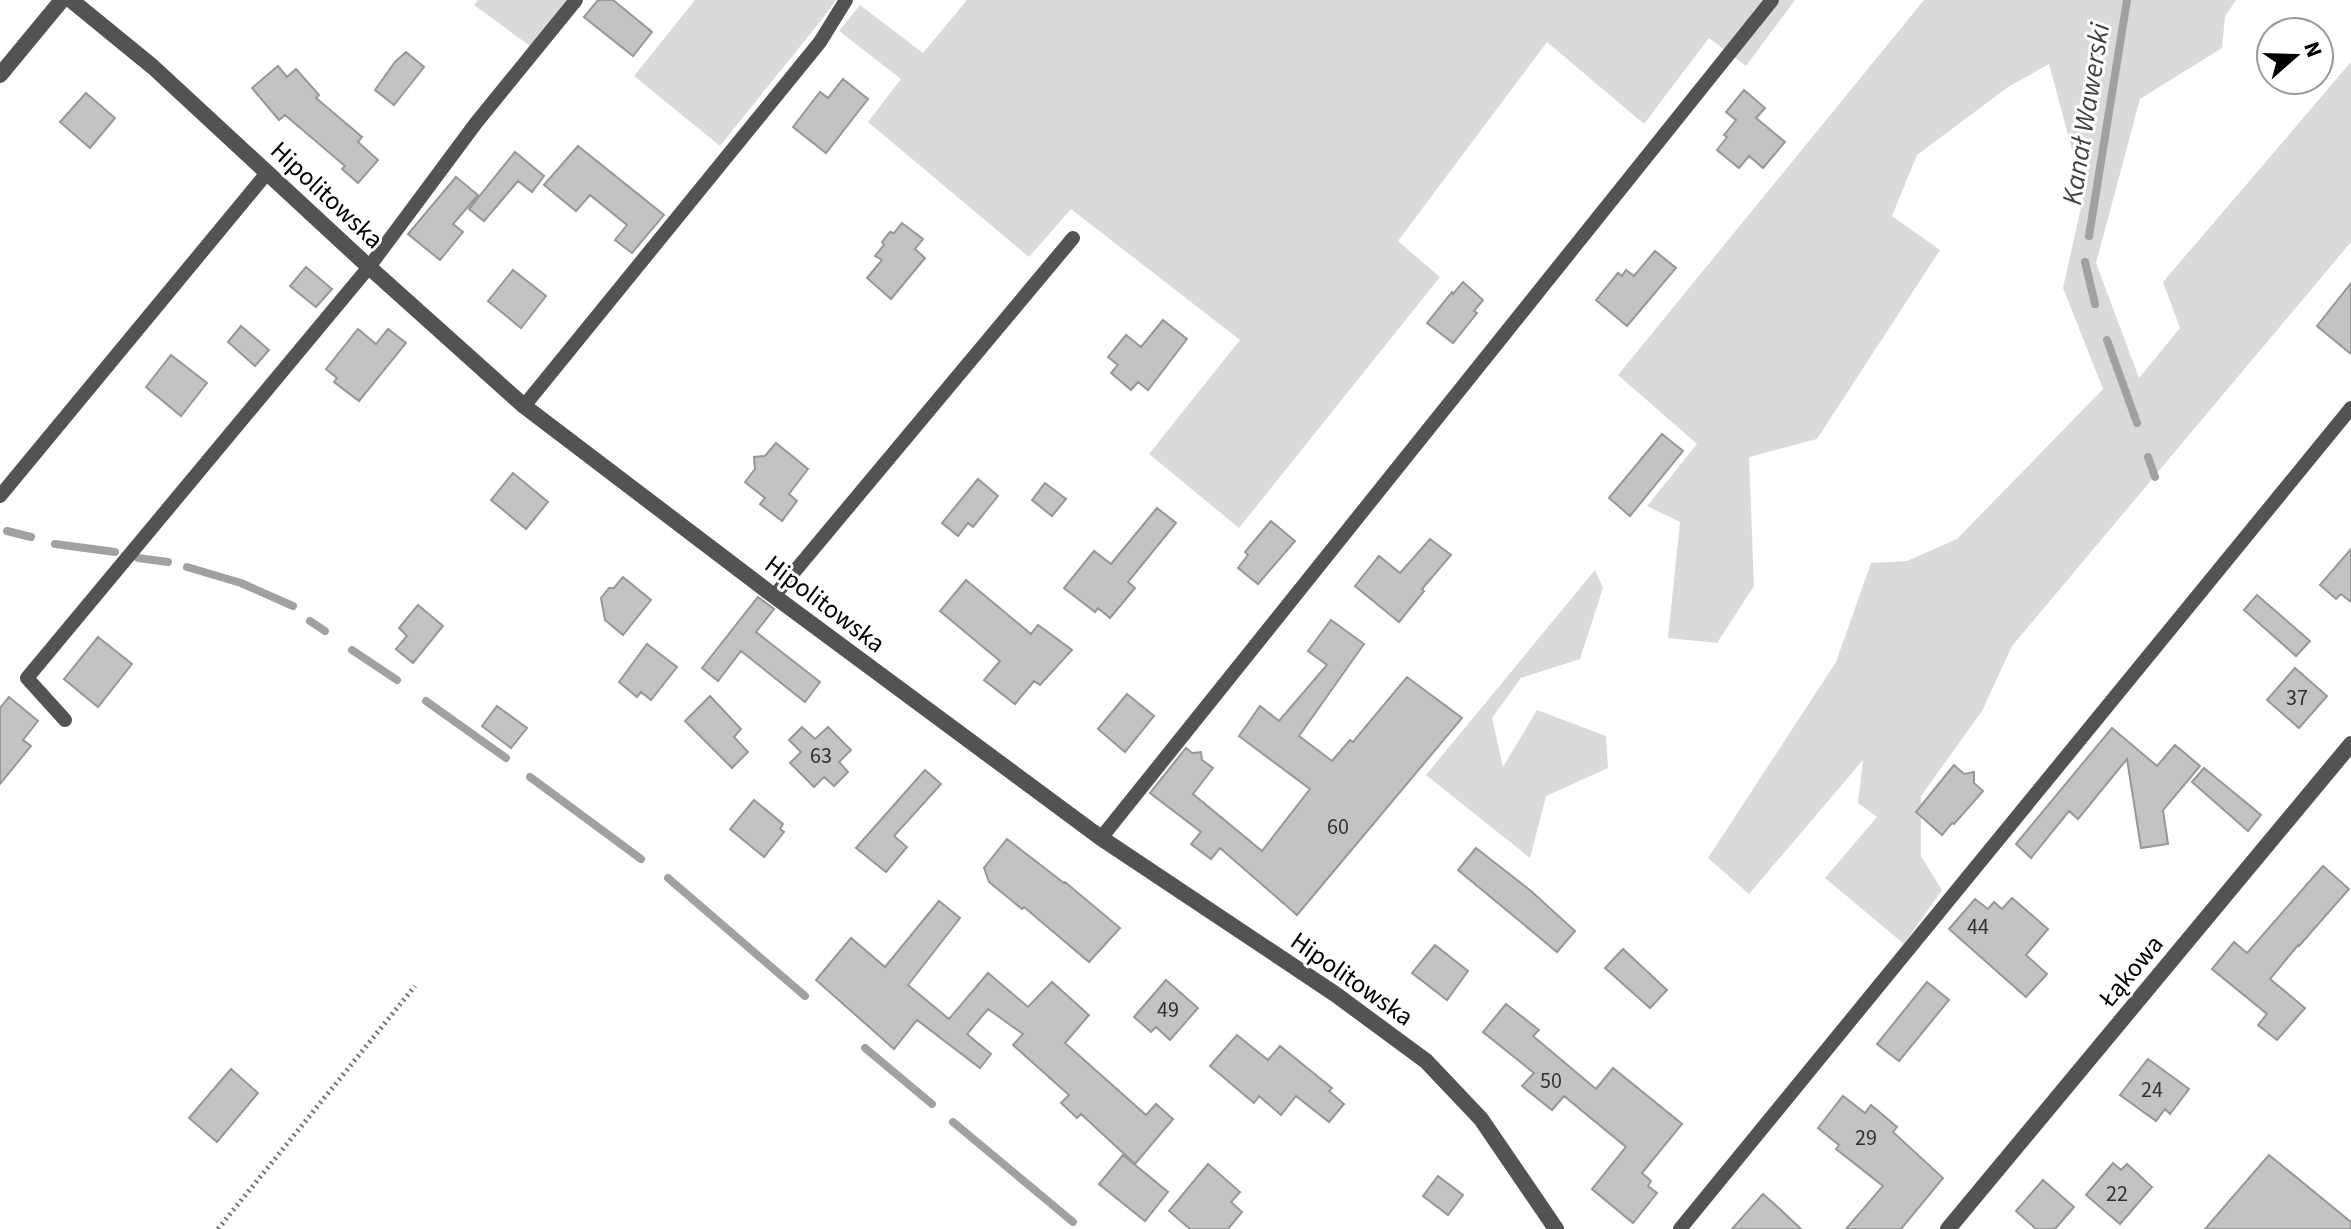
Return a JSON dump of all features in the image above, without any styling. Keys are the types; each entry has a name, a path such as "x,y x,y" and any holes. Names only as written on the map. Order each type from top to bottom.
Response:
{"street":[{"path":"0,75 62,0"},
{"name":"Hipolitowska","path":"71,0 153,67 524,406 1101,838 1335,994 1426,1061 1481,1119 1556,1229"},
{"name":"Łąkowa","path":"1948,1229 2351,744"}],"lane":[{"path":"65,720 27,678 369,267 476,123 576,0"},
{"path":"524,406 820,42 846,0"},
{"path":"1101,838 1772,0"},
{"path":"0,496 267,173"},
{"path":"774,596 1073,238"},
{"path":"1680,1229 2351,408"}],"path":[{"path":"218,1229 415,986"}],"shaded area":[{"path":"478,0 568,0 530,46 474,5"},
{"path":"695,0 836,0 720,146 634,76"},
{"path":"967,0 1795,0 1746,66 1709,38 1644,124 1547,42 1398,241 1440,277 1239,528 1149,454 1240,340 1071,209 1029,257 868,122 901,79 839,31 860,5 923,53"},
{"path":"1924,0 2236,0 2225,17 2222,48 2140,99 2096,263 2139,378 2180,328 2163,282 2322,96 2335,96 2335,81 2351,62 2351,242 2012,646 1982,711 1921,796 1921,856 1942,890 1904,944 1825,878 1877,817 1858,803 1863,760 1749,894 1708,858 1836,662 1871,563 1907,561 1957,539 2103,389 2063,288 2084,194 2049,64 2008,87 1917,155 1892,216 1940,250 1817,439 1749,457 1754,586 1717,643 1668,638 1680,522 1647,506 1697,444 1618,375"},
{"path":"1595,570 1603,588 1580,659 1521,678 1492,718 1503,767 1537,710 1606,736 1608,768 1546,796 1530,858 1426,775"}],"building":[{"path":"598,0 613,0 652,32 633,56 584,17"},
{"path":"406,52 424,67 394,105 375,90"},
{"path":"278,66 287,77 296,69 319,95 316,98 362,137 358,142 378,160 358,183 342,169 345,166 285,115 279,120 252,88"},
{"path":"843,79 868,99 826,153 793,127 820,92 828,98"},
{"path":"1744,90 1765,108 1756,118 1785,142 1763,168 1749,156 1739,168 1717,150 1736,120 1726,112"},
{"path":"86,93 115,118 90,148 60,122"},
{"path":"578,146 664,215 632,253 615,240 627,225 590,195 576,211 544,185"},
{"path":"515,152 544,176 532,192 518,181 484,221 469,209"},
{"path":"456,177 478,195 453,224 463,232 440,260 408,234"},
{"path":"902,223 923,239 915,249 925,258 891,299 867,278 882,260 875,256 884,245 882,242"},
{"path":"1655,251 1676,268 1627,326 1596,300 1618,273 1622,276 1626,270 1634,276"},
{"path":"306,267 332,289 316,307 290,286"},
{"path":"513,270 546,296 521,328 488,301"},
{"path":"1463,282 1483,300 1474,311 1477,313 1453,343 1427,323"},
{"path":"2351,283 2351,354 2317,326"},
{"path":"1163,320 1187,339 1148,390 1138,382 1131,390 1111,373 1118,365 1108,357 1126,335 1141,347"},
{"path":"241,326 269,350 255,366 228,342"},
{"path":"358,329 376,344 388,329 406,343 359,401 334,382 337,378 326,369"},
{"path":"171,355 207,383 181,416 146,387"},
{"path":"1662,434 1683,451 1630,516 1609,498"},
{"path":"776,443 808,469 789,494 797,501 782,521 760,504 765,498 745,482 755,469 754,457 765,456"},
{"path":"513,473 548,502 526,529 491,500"},
{"path":"978,479 998,496 973,527 968,523 958,536 942,523"},
{"path":"1045,483 1066,499 1052,516 1032,500"},
{"path":"1157,508 1176,523 1128,582 1135,588 1110,618 1098,608 1095,612 1064,588 1094,551 1111,564"},
{"path":"1271,521 1295,541 1258,584 1238,568 1248,555 1245,552"},
{"path":"1430,539 1451,555 1399,622 1355,586 1379,556 1400,573"},
{"path":"2351,549 2351,602 2341,594 2336,599 2320,585"},
{"path":"623,577 651,600 623,635 605,620 601,598"},
{"path":"966,580 1031,634 1038,625 1072,650 1040,685 1034,681 1015,704 984,680 1000,661 940,611"},
{"path":"2257,595 2310,641 2296,656 2244,610"},
{"path":"758,597 774,609 756,632 820,682 805,702 741,651 718,681 702,668"},
{"path":"418,605 443,626 413,663 396,649 407,636 399,628"},
{"path":"1331,620 1364,644 1299,736 1332,761 1350,740 1353,742 1407,677 1462,718 1297,915 1220,848 1211,859 1191,844 1201,832 1150,793 1186,748 1192,753 1201,752 1202,760 1213,768 1193,794 1262,851 1310,789 1239,736 1260,706 1279,721 1327,665 1308,651"},
{"path":"98,637 132,664 98,707 64,679"},
{"path":"647,644 677,667 651,700 641,692 637,697 619,682"},
{"path":"2295,668 2327,696 2299,728 2267,700"},
{"path":"1127,694 1154,716 1125,752 1098,729"},
{"path":"710,696 741,729 734,737 748,752 732,768 685,721"},
{"path":"9,697 38,721 23,740 31,746 0,784 0,708"},
{"path":"497,706 527,728 511,748 482,726"},
{"path":"802,727 815,739 828,727 851,750 839,762 848,772 834,786 824,777 814,787 790,763 801,752 789,740"},
{"path":"2112,728 2157,766 2175,745 2200,766 2163,810 2168,844 2141,848 2127,759 2078,819 2069,811 2031,858 2016,844"},
{"path":"1954,765 1964,774 1974,772 1974,783 1983,791 1942,835 1916,812"},
{"path":"2204,768 2261,815 2248,831 2192,782"},
{"path":"925,770 941,784 894,836 907,847 886,872 856,848"},
{"path":"754,800 783,824 780,829 784,832 764,857 730,829"},
{"path":"1007,839 1120,928 1089,962 989,882 984,868"},
{"path":"1476,848 1575,931 1557,952 1458,870"},
{"path":"2323,866 2349,889 2270,979 2305,1008 2277,1040 2258,1025 2267,1014 2212,969 2234,942 2247,953"},
{"path":"2012,898 2048,929 2026,955 2047,974 2026,997 1949,929 1975,899 1988,909 1994,902 2002,909"},
{"path":"939,901 960,918 908,985 949,1019 988,973 1028,1007 1052,982 1089,1015 1065,1043 1146,1115 1156,1104 1173,1119 1135,1164 1081,1114 1077,1118 1061,1103 1069,1095 1013,1045 1023,1034 988,1009 967,1034 991,1054 980,1068 917,1020 894,1049 816,980 851,938 885,967"},
{"path":"1435,945 1468,971 1447,1000 1412,973"},
{"path":"1623,949 1667,990 1650,1008 1605,968"},
{"path":"1166,980 1198,1008 1170,1040 1156,1027 1151,1032 1134,1017"},
{"path":"1927,982 1949,1000 1899,1061 1877,1044"},
{"path":"1506,1004 1539,1030 1533,1036 1596,1089 1613,1068 1682,1124 1642,1173 1651,1181 1648,1186 1657,1193 1633,1223 1592,1189 1626,1147 1564,1096 1552,1110 1522,1086 1534,1073 1483,1032"},
{"path":"1237,1035 1268,1060 1280,1046 1332,1088 1329,1091 1344,1104 1329,1122 1296,1096 1281,1115 1259,1096 1254,1103 1210,1066"},
{"path":"2148,1059 2189,1089 2170,1114 2165,1109 2156,1121 2120,1095"},
{"path":"231,1069 258,1093 217,1142 189,1118"},
{"path":"1843,1096 1865,1113 1871,1105 1897,1127 1893,1132 1943,1178 1901,1229 1846,1229 1883,1186 1836,1149 1839,1145 1818,1128"},
{"path":"1123,1155 1168,1192 1145,1221 1099,1184"},
{"path":"2269,1155 2351,1222 2351,1229 2205,1229"},
{"path":"2113,1163 2121,1170 2127,1164 2152,1187 2120,1224 2086,1195"},
{"path":"1208,1164 1240,1192 1231,1202 1242,1212 1228,1229 1190,1229 1169,1211"},
{"path":"1438,1176 1463,1195 1448,1215 1423,1196"},
{"path":"2043,1180 2074,1207 2055,1229 2036,1229 2016,1211"},
{"path":"1763,1194 1782,1211 1801,1229 1732,1229"}],"waterway":[{"name":"Kanał Wawerski","path":"2089,236 2127,0"},
{"name":"Kanał Wawerski","path":"2085,262 2095,304"},
{"name":"Kanał Wawerski","path":"2107,340 2137,423"},
{"name":"Kanał Wawerski","path":"2148,457 2155,477"},
{"path":"7,531 31,537"},
{"path":"55,544 115,552"},
{"path":"138,558 168,562"},
{"path":"187,567 241,583 293,606"},
{"path":"310,621 325,631"},
{"path":"352,650 397,680"},
{"path":"426,701 506,758"},
{"path":"530,777 641,859"},
{"path":"668,878 805,996"},
{"path":"865,1048 932,1104"},
{"path":"953,1122 1073,1222"}]}
